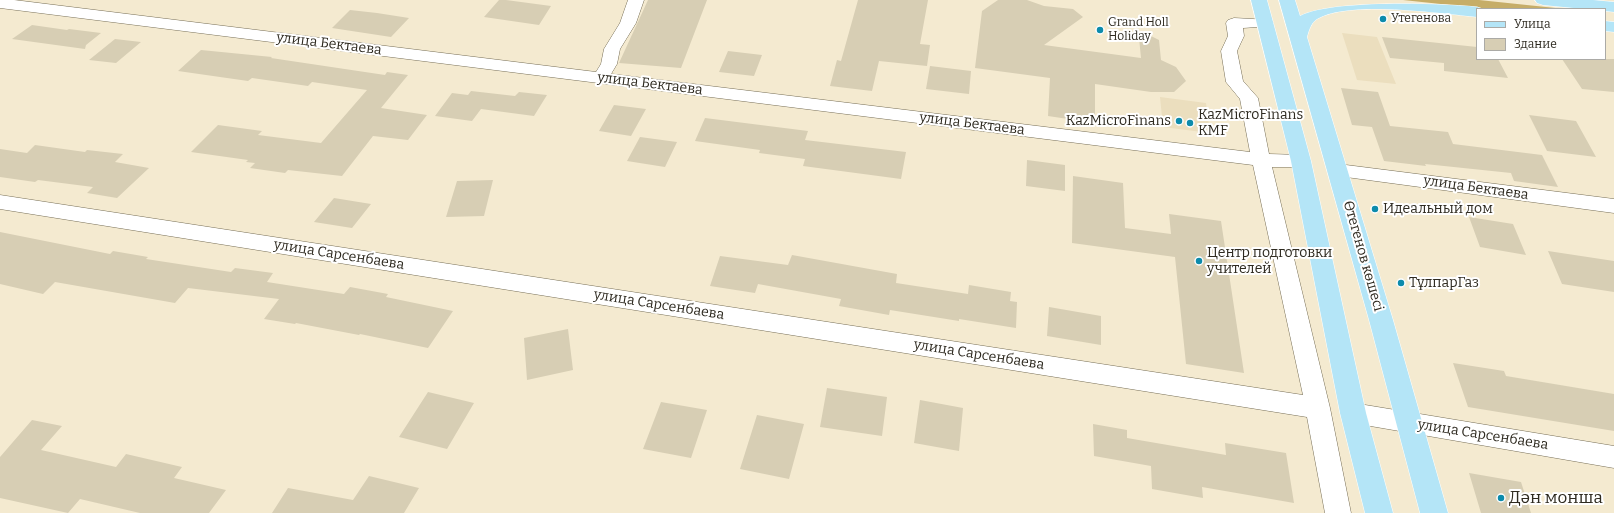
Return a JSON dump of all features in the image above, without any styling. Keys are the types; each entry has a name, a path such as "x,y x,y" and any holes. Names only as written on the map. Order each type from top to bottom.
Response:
{"main road":[{"path":"1260,0 1301,161 1353,413 1379,513"},
{"name":"Өтегенов көшесі","path":"1287,0 1411,423 1434,513"},
{"path":"1543,0 1614,7"},
{"path":"1298,37 1306,19 1320,10 1368,1 1476,12"}],"street":[{"path":"600,78 609,64 612,49 628,23 636,0"},
{"name":"улица Бектаева","path":"0,3 1261,160 1301,161"},
{"path":"1265,23 1234,23 1236,36 1229,51 1235,82 1249,98 1261,160 1318,408 1338,513"},
{"name":"улица Бектаева","path":"1338,170 1614,206"},
{"name":"улица Сарсенбаева","path":"0,202 1318,408"},
{"name":"улица Сарсенбаева","path":"1353,413 1614,457"}],"shaded area":[{"path":"1403,0 1479,0 1555,8 1479,8"},
{"path":"1342,33 1377,37 1396,84 1357,80"},
{"path":"1160,97 1206,103 1210,133 1163,127"}],"building":[{"path":"499,0 551,6 539,25 484,17"},
{"path":"648,0 707,0 681,68 619,63"},
{"path":"858,0 928,0 920,44 930,45 927,66 879,61 872,91 830,86 837,60 841,61"},
{"path":"998,0 1027,0 1044,6 1073,9 1083,17 1044,45 1141,58 1139,38 1149,35 1159,40 1161,60 1176,67 1186,81 1174,92 1151,92 1095,84 1095,123 1048,116 1050,78 975,68 982,11"},
{"path":"350,10 409,18 391,37 332,28"},
{"path":"32,25 101,33 86,45 85,49 12,39"},
{"path":"1382,37 1476,47 1476,60 1499,60 1508,78 1444,71 1444,63 1390,58"},
{"path":"115,39 141,42 116,63 89,60"},
{"path":"201,50 272,57 271,58 385,75 387,72 408,75 381,108 427,115 408,140 373,136 342,176 288,170 285,173 250,168 255,163 246,162 248,160 191,152 218,125 262,131 258,135 321,143 367,90 312,82 308,86 252,78 248,81 178,71"},
{"path":"728,51 762,55 754,76 719,72"},
{"path":"1614,59 1614,92 1582,89 1563,60"},
{"path":"930,66 971,71 969,94 926,89"},
{"path":"1341,88 1378,92 1390,126 1448,132 1453,144 1542,155 1558,187 1514,181 1511,173 1384,161 1372,127 1352,125"},
{"path":"471,91 515,96 519,92 547,95 534,116 481,109 472,121 435,116 452,93 468,95"},
{"path":"614,105 646,109 631,136 599,131"},
{"path":"1529,115 1576,121 1596,157 1547,151"},
{"path":"705,118 808,131 805,140 906,152 901,179 803,166 805,159 759,153 760,150 695,141"},
{"path":"640,137 677,142 665,167 627,161"},
{"path":"35,145 85,152 87,150 123,154 115,162 149,168 117,198 87,193 93,187 38,180 35,182 0,177 0,149 27,153"},
{"path":"1027,160 1065,165 1065,191 1026,186"},
{"path":"1073,176 1123,183 1125,228 1171,234 1169,214 1221,221 1244,373 1186,364 1175,257 1072,243"},
{"path":"493,180 484,216 446,217 457,181"},
{"path":"334,198 371,204 352,228 314,222"},
{"path":"1469,217 1513,224 1526,255 1480,247"},
{"path":"0,232 110,254 113,251 148,257 146,259 231,272 235,268 273,273 267,282 344,294 350,287 388,294 386,297 453,311 428,348 360,334 264,319 279,299 188,288 175,303 55,282 43,294 0,284"},
{"path":"1548,251 1614,261 1614,292 1562,284"},
{"path":"792,255 897,274 896,283 968,294 969,285 1011,292 1010,301 1017,302 1016,328 890,310 889,315 839,306 841,299 758,284 755,293 710,286 720,256 788,265"},
{"path":"1049,307 1101,316 1101,345 1047,336"},
{"path":"568,329 573,370 527,380 524,338"},
{"path":"1453,363 1504,371 1506,376 1614,394 1614,431 1468,407"},
{"path":"827,388 887,397 882,436 820,427"},
{"path":"428,392 474,403 447,449 399,437"},
{"path":"920,400 963,408 959,451 914,443"},
{"path":"661,402 707,410 691,458 643,449"},
{"path":"757,415 804,424 789,479 740,469"},
{"path":"32,420 62,426 41,450 116,467 126,454 182,467 174,478 226,490 209,513 140,513 80,499 68,513 0,498 0,457"},
{"path":"1093,424 1127,430 1127,438 1226,455 1225,443 1286,453 1294,503 1202,487 1203,498 1152,489 1151,466 1094,456"},
{"name":"Дән монша","path":"1469,473 1521,482 1531,513 1481,513"},
{"path":"369,476 419,488 404,513 272,513 288,488 353,500"}],"place":[{"name":"Утегенова","path":"1383,19"},
{"name":"Grand Holl Holiday","path":"1100,30"},
{"name":"KazMicroFinans","path":"1179,121"},
{"name":"KazMicroFinans KMF","path":"1190,123"},
{"name":"Идеальный дом","path":"1375,209"},
{"name":"Центр подготовки учителей","path":"1199,261"},
{"name":"ТұлпарГаз","path":"1401,283"},
{"name":"Дән монша","path":"1501,498"}]}
